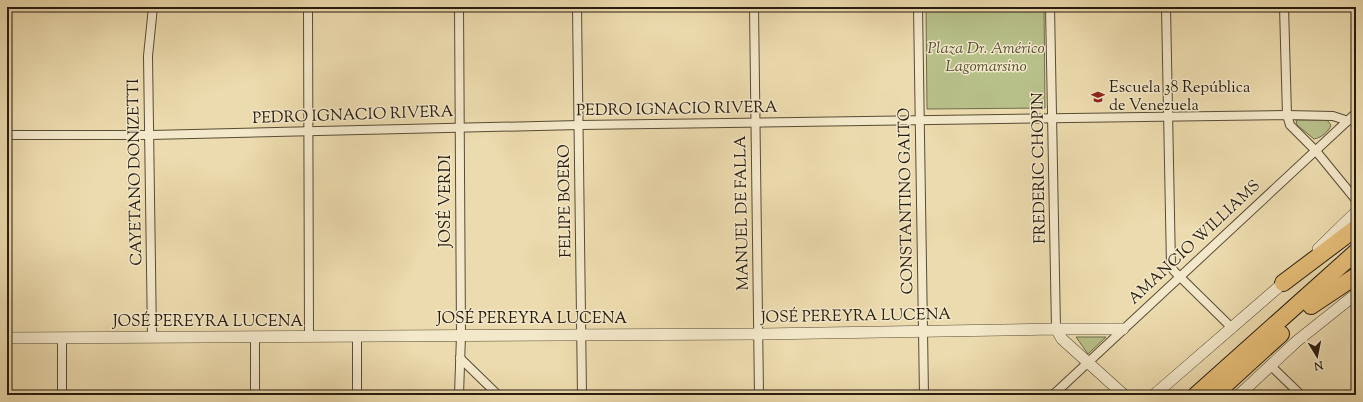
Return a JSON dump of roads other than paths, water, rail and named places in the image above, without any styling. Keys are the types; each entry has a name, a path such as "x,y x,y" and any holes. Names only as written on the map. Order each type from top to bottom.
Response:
{"highway":[{"path":"1283,283 1356,228"},
{"path":"1196,395 1356,252"},
{"path":"1214,395 1356,267"},
{"path":"1311,306 1356,276"}],"street":[{"name":"CAYETANO DONIZETTI","path":"152,337 148,56 153,7"},
{"path":"308,7 307,132 309,337"},
{"name":"JOSÉ VERDI","path":"459,7 461,335 459,395"},
{"name":"FELIPE BOERO","path":"577,7 582,395"},
{"name":"MANUEL DE FALLA","path":"754,7 759,395"},
{"name":"CONSTANTINO GAITO","path":"918,7 924,395"},
{"name":"FREDERIC CHOPIN","path":"1050,7 1056,329"},
{"path":"1166,7 1171,266 1174,271 1231,327"},
{"path":"1284,7 1287,115 1290,125 1316,151 1356,200"},
{"name":"AMANCIO WILLIAMS","path":"1053,395 1356,113"},
{"name":"PEDRO IGNACIO RIVERA","path":"7,135 150,136 460,127 1287,115 1333,116 1348,121"},
{"path":"1154,395 1283,283 1356,212"},
{"path":"1239,395 1297,341 1356,294"},
{"path":"1056,329 1062,339 1124,395"},
{"name":"JOSÉ PEREYRA LUCENA","path":"7,338 923,333 1056,329 1123,329"},
{"path":"255,337 255,395"},
{"path":"357,337 357,395"},
{"path":"62,338 62,395"},
{"path":"460,358 498,395"},
{"path":"1270,365 1301,395"}],"place":[{"name":"Escuela 38 República de Venezuela","path":"1098,97"}],"park label":[{"name":"Plaza Dr. Américo Lagomarsino","path":"986,58"}]}
